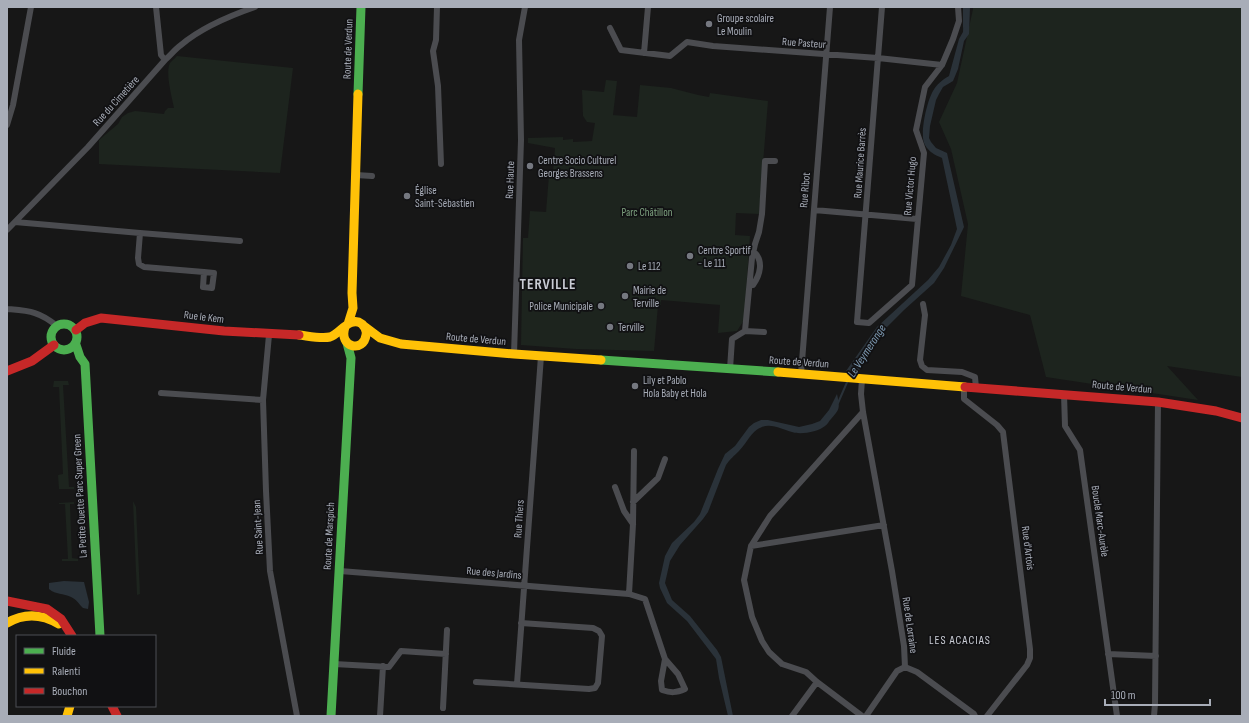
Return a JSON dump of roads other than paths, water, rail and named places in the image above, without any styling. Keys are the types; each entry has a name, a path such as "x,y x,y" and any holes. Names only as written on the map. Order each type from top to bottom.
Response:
{"main road":[{"name":"Route de Verdun","path":"361,7 352,293 353,308 362,325 380,338 401,344 514,354 834,376 1158,402 1216,411 1242,418"},
{"name":"Route de Verdun","path":"346,326 353,308"},
{"name":"Rue le Kem","path":"76,330 85,323 102,318 269,335 333,336 346,342"},
{"path":"333,336 346,326 354,322 362,325 367,333 361,343 352,346 346,342 343,334 346,326"},
{"path":"69,324 76,330 78,337 72,347 60,350 54,345 51,337 57,326 69,324"},
{"name":"Route de Verdun","path":"361,343 380,338"},
{"name":"Route de Marspich","path":"331,716 351,358 346,342"},
{"name":"Route de Marspich","path":"351,358 361,343"},
{"path":"7,371 18,368 32,361 54,345"},
{"name":"La Petite Ouette Parc Super Green","path":"72,347 85,364 86,370 100,635"},
{"name":"Route de Verdun","path":"1216,411 1242,412"},
{"path":"7,601 47,609 61,619 72,634"},
{"path":"7,623 10,620 25,615 42,616 55,622 72,634"},
{"path":"112,707 117,716"}],"street":[{"path":"7,125 13,105 31,7"},
{"path":"156,7 161,55 166,60"},
{"name":"Rue du Cimetière","path":"7,230 83,152 181,45 198,33 226,18 255,7"},
{"path":"437,7 436,40 433,58 438,86 441,164"},
{"name":"Rue Haute","path":"514,354 522,140 519,40 525,7"},
{"path":"610,28 621,50 644,53 648,7"},
{"name":"Rue Ribot","path":"801,374 830,7"},
{"name":"Rue Maurice Barrès","path":"858,322 882,7"},
{"name":"Rue Victor Hugo","path":"858,322 869,323 912,285 924,153 916,130 925,87 942,65 954,39 959,21 958,7"},
{"name":"Rue Pasteur","path":"644,53 670,56 687,42 713,46 878,58 942,65"},
{"path":"745,331 754,252 761,220 765,161 775,161"},
{"path":"356,175 372,176"},
{"path":"814,210 917,219"},
{"path":"15,222 240,241"},
{"path":"140,233 139,264 144,267 204,272"},
{"path":"923,304 925,315 920,360 922,366 927,370 962,372 974,377 976,388"},
{"path":"7,309 29,311 39,314 48,318 57,326"},
{"path":"730,369 732,338 745,331 764,332"},
{"name":"Rue Saint-Jean","path":"269,335 262,400 270,570 297,716"},
{"name":"Rue Thiers","path":"517,684 541,356"},
{"name":"Rue de Lorraine","path":"862,379 861,394 863,412 904,646 905,667 917,672 975,716"},
{"name":"Rue d'Artois","path":"964,387 964,399 1003,432 1030,649 1030,658 1027,665 987,716"},
{"path":"160,393 262,400"},
{"name":"Boucle Marc-Aurèle","path":"1064,394 1065,426 1080,450 1117,716"},
{"path":"1154,716 1156,656 1158,402"},
{"path":"862,716 806,672 782,664 769,652 762,641 752,616 744,580 750,546 770,516 863,412"},
{"path":"629,594 634,502 634,451"},
{"path":"634,502 658,478 665,459"},
{"path":"615,487 624,511 633,524"},
{"path":"750,546 884,525"},
{"name":"Rue des Jardins","path":"340,571 629,594 645,599 665,659"},
{"path":"476,682 589,689 595,688 598,683 602,636 599,631 593,628 521,623"},
{"path":"443,708 447,630"},
{"path":"334,664 389,667 401,651 446,654"},
{"path":"1108,654 1156,656"},
{"path":"665,659 678,674 684,689 671,693 662,690 661,681 665,659"},
{"path":"380,716 383,666"},
{"path":"866,716 896,671 905,667"},
{"path":"792,716 817,682"}],"water":[{"path":"964,7 970,7 969,34 964,41 958,69 953,81 943,87 936,100 929,138 936,148 947,153 964,227 944,268 934,283 883,331 858,372 846,371 877,327 928,280 939,267 951,245 957,229 942,158 928,150 925,145 923,140 923,126 926,110 931,96 938,84 949,76 959,39 963,32"},
{"path":"837,394 839,405 838,410 826,425 818,430 795,433 777,427 766,426 755,431 726,465 708,512 680,545 670,561 665,583 672,600 690,616 721,657 733,716 728,716 716,659 687,621 667,603 660,588 659,583 665,556 672,543 694,522 700,514 725,454 735,446 749,427 761,420 768,420 799,427 820,421 829,410"},
{"path":"64,581 84,582 89,602 88,609 83,608 73,598 49,589 49,583"}],"waterway":[{"name":"Le Veymerange","path":"964,7 964,27"},
{"name":"Le Veymerange","path":"838,403 848,380"}],"place":[{"name":"Groupe scolaire Le Moulin","path":"709,24"},
{"name":"Centre Socio Culturel Georges Brassens","path":"530,166"},
{"name":"Église Saint-Sébastien","path":"407,196"},
{"name":"Centre Sportif - Le 111","path":"690,256"},
{"name":"Le 112","path":"630,266"},
{"name":"Mairie de Terville","path":"625,296"},
{"name":"Police Municipale","path":"601,306"},
{"name":"Terville","path":"610,327"},
{"name":"Lily et Pablo Hola Baby et Hola","path":"635,386"}],"district":[{"name":"TERVILLE","path":"548,284"},
{"name":"LES ACACIAS","path":"960,640"}],"park label":[{"name":"Parc Châtillon","path":"647,212"}]}
